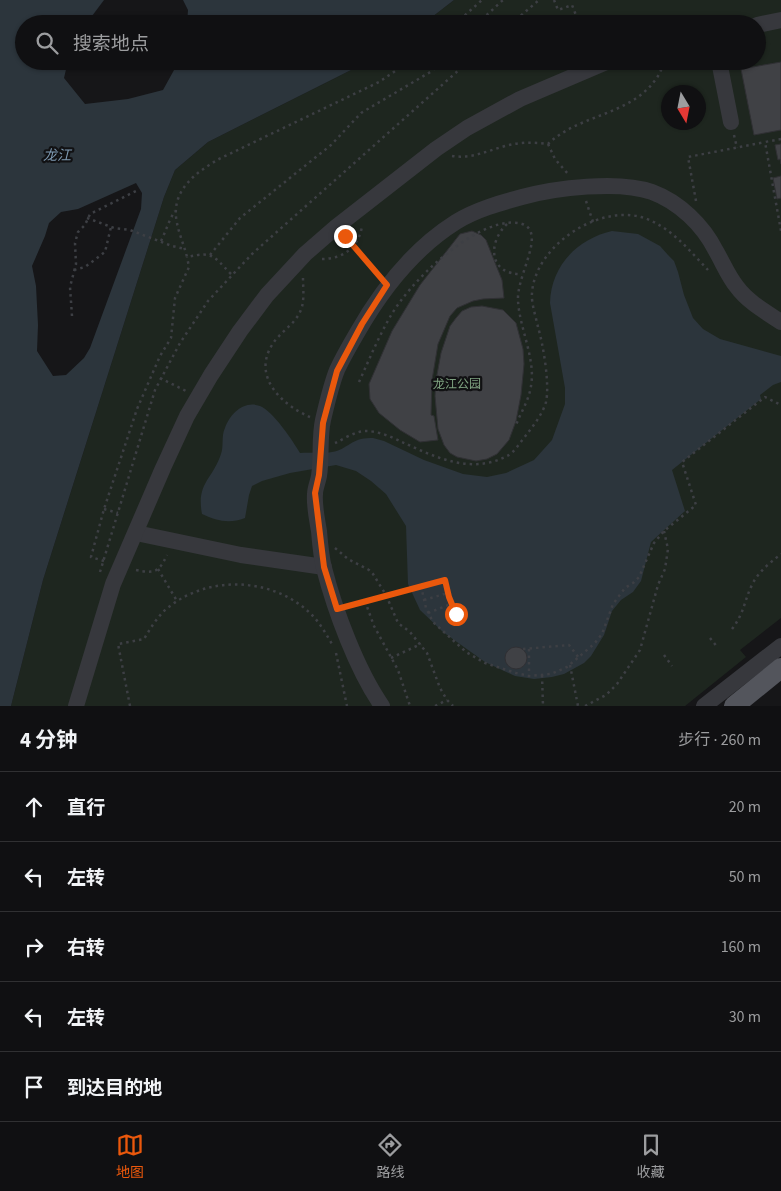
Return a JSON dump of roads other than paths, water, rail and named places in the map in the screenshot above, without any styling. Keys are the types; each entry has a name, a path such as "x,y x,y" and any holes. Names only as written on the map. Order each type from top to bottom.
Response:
{"main road":[{"path":"734,706 781,668"}],"street":[{"path":"766,23 781,20"},
{"path":"76,706 103,615 121,566 187,416 240,331 268,295 305,254 361,206 436,148 467,128 520,100 588,70"},
{"path":"721,70 731,122"},
{"path":"382,706 356,656 337,609 324,567 315,493 326,445 323,423 337,371 362,324 387,285 408,262 457,221 482,210 556,190 596,187 633,188 652,192 671,203 701,227 738,289 764,311 781,322"},
{"path":"136,533 241,555 324,567"},
{"path":"704,706 781,646"}],"water":[{"name":"龙江","path":"0,0 104,0 93,15 15,15 15,70 66,70 64,78 85,104 128,99 163,90 174,70 351,70 208,142 175,170 164,197 43,580 11,706 0,706","holes":["136,183 142,193 141,209 90,348 84,358 66,375 53,376 37,351 36,286 32,266 49,223 61,212 78,209"]},
{"path":"183,0 454,0 435,15 188,15 188,10"},
{"path":"612,231 638,234 660,246 674,261 693,318 703,329 720,339 781,356 781,382 773,385 760,395 761,399 672,470 685,511 651,542 641,581 633,592 621,600 612,611 604,635 591,656 584,663 564,674 552,677 534,679 515,676 485,662 443,632 420,610 408,584 406,526 386,494 356,471 336,465 290,473 252,486 245,518 223,521 202,514 201,495 221,454 223,434 227,423 234,413 248,405 260,406 271,414 288,434 300,453 332,452 360,439 373,438 463,474 487,477 506,473 534,460 552,440 565,404 565,388 550,303 555,277 568,256 577,248 588,240"}],"park label":[{"name":"龙江公园","path":"457,384"}]}
